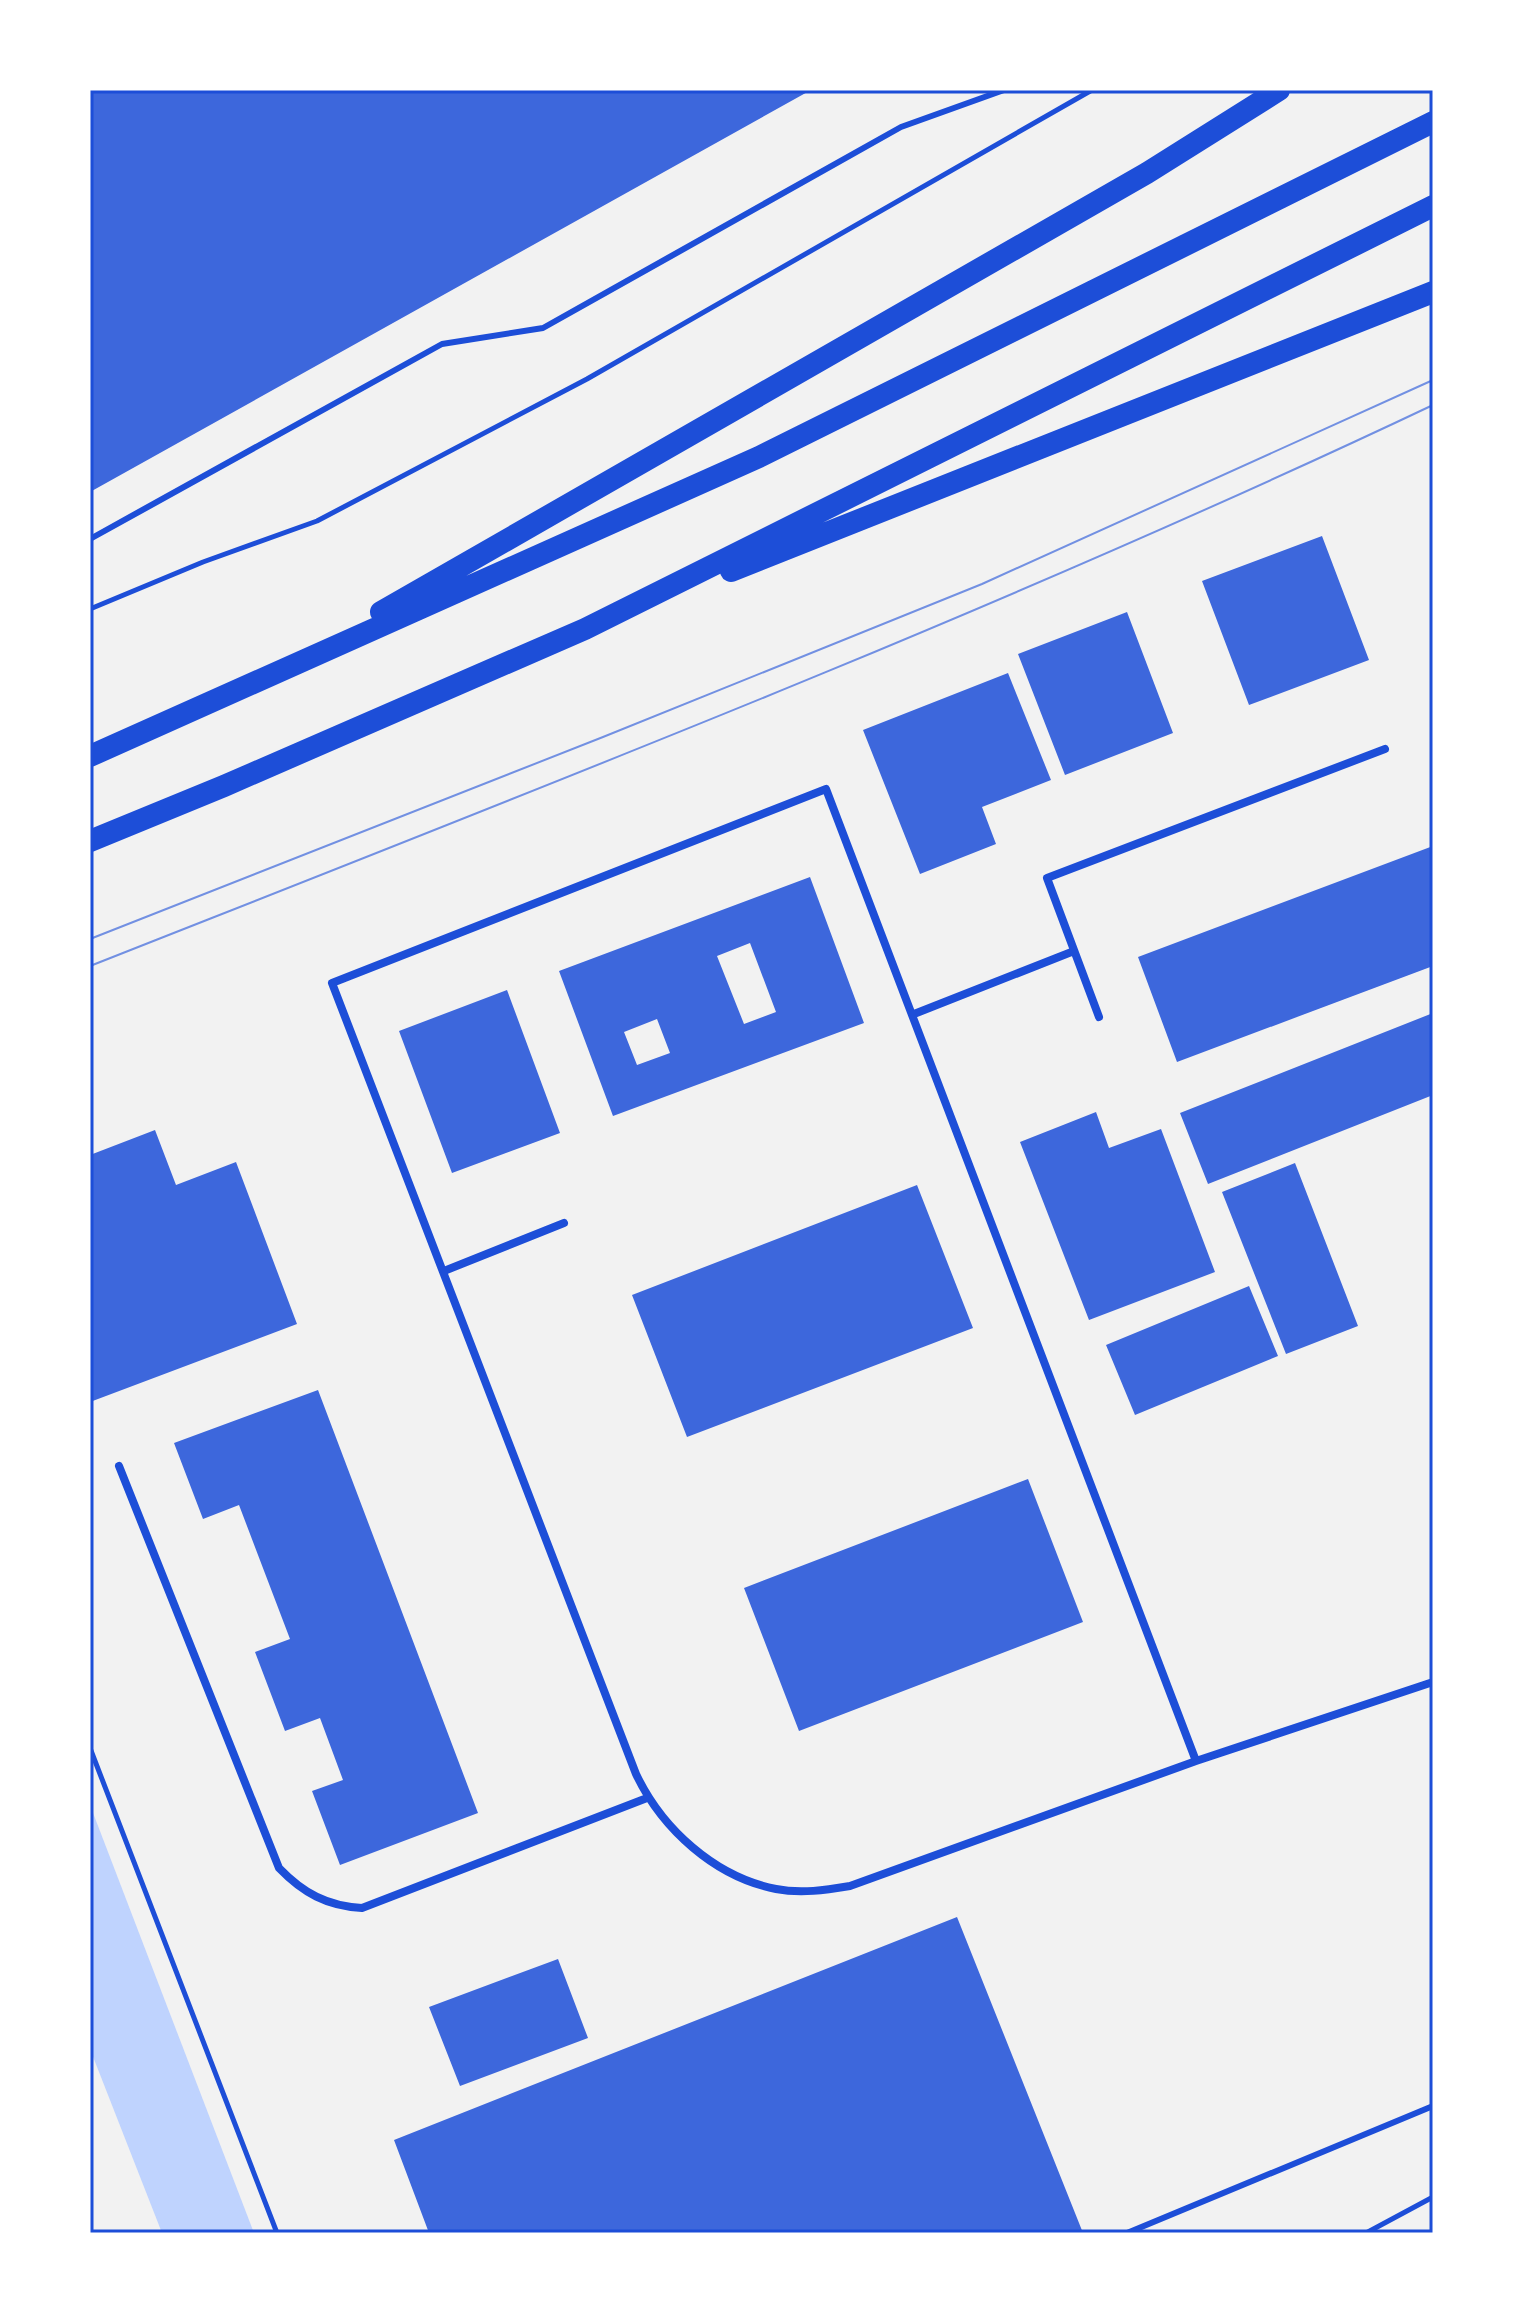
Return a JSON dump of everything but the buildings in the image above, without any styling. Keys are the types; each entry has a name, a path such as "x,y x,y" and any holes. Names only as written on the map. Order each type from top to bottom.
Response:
{"highway":[{"path":"266,678 1133,181 1279,90"},
{"path":"90,756 759,457 1433,122"},
{"path":"585,629 1433,206"},
{"path":"90,841 585,629 1433,292"}],"street":[{"path":"1099,1017 1047,878 1385,749"},
{"path":"1196,1761 826,789 332,983 636,1774 647,1798 673,1829 702,1855 738,1876 776,1889 813,1892 850,1886 1196,1761 1433,1682"},
{"path":"914,1014 1074,951"},
{"path":"444,1271 564,1223"},
{"path":"119,1466 279,1868 298,1887 319,1900 343,1907 362,1908 647,1798"}],"lane":[{"path":"90,539 442,344 543,328 901,127 1004,90"},
{"path":"1127,2233 1433,2106"}],"path":[{"path":"90,609 203,562 317,521 587,379 1092,90"},
{"path":"90,1748 277,2233"},
{"path":"1366,2233 1433,2197"}],"water":[{"path":"90,1805 254,2233 162,2233 90,2049"}],"tram line":[{"path":"90,939 982,584 1433,380"},
{"path":"90,966 597,765 934,627 1268,482 1433,405"}]}
